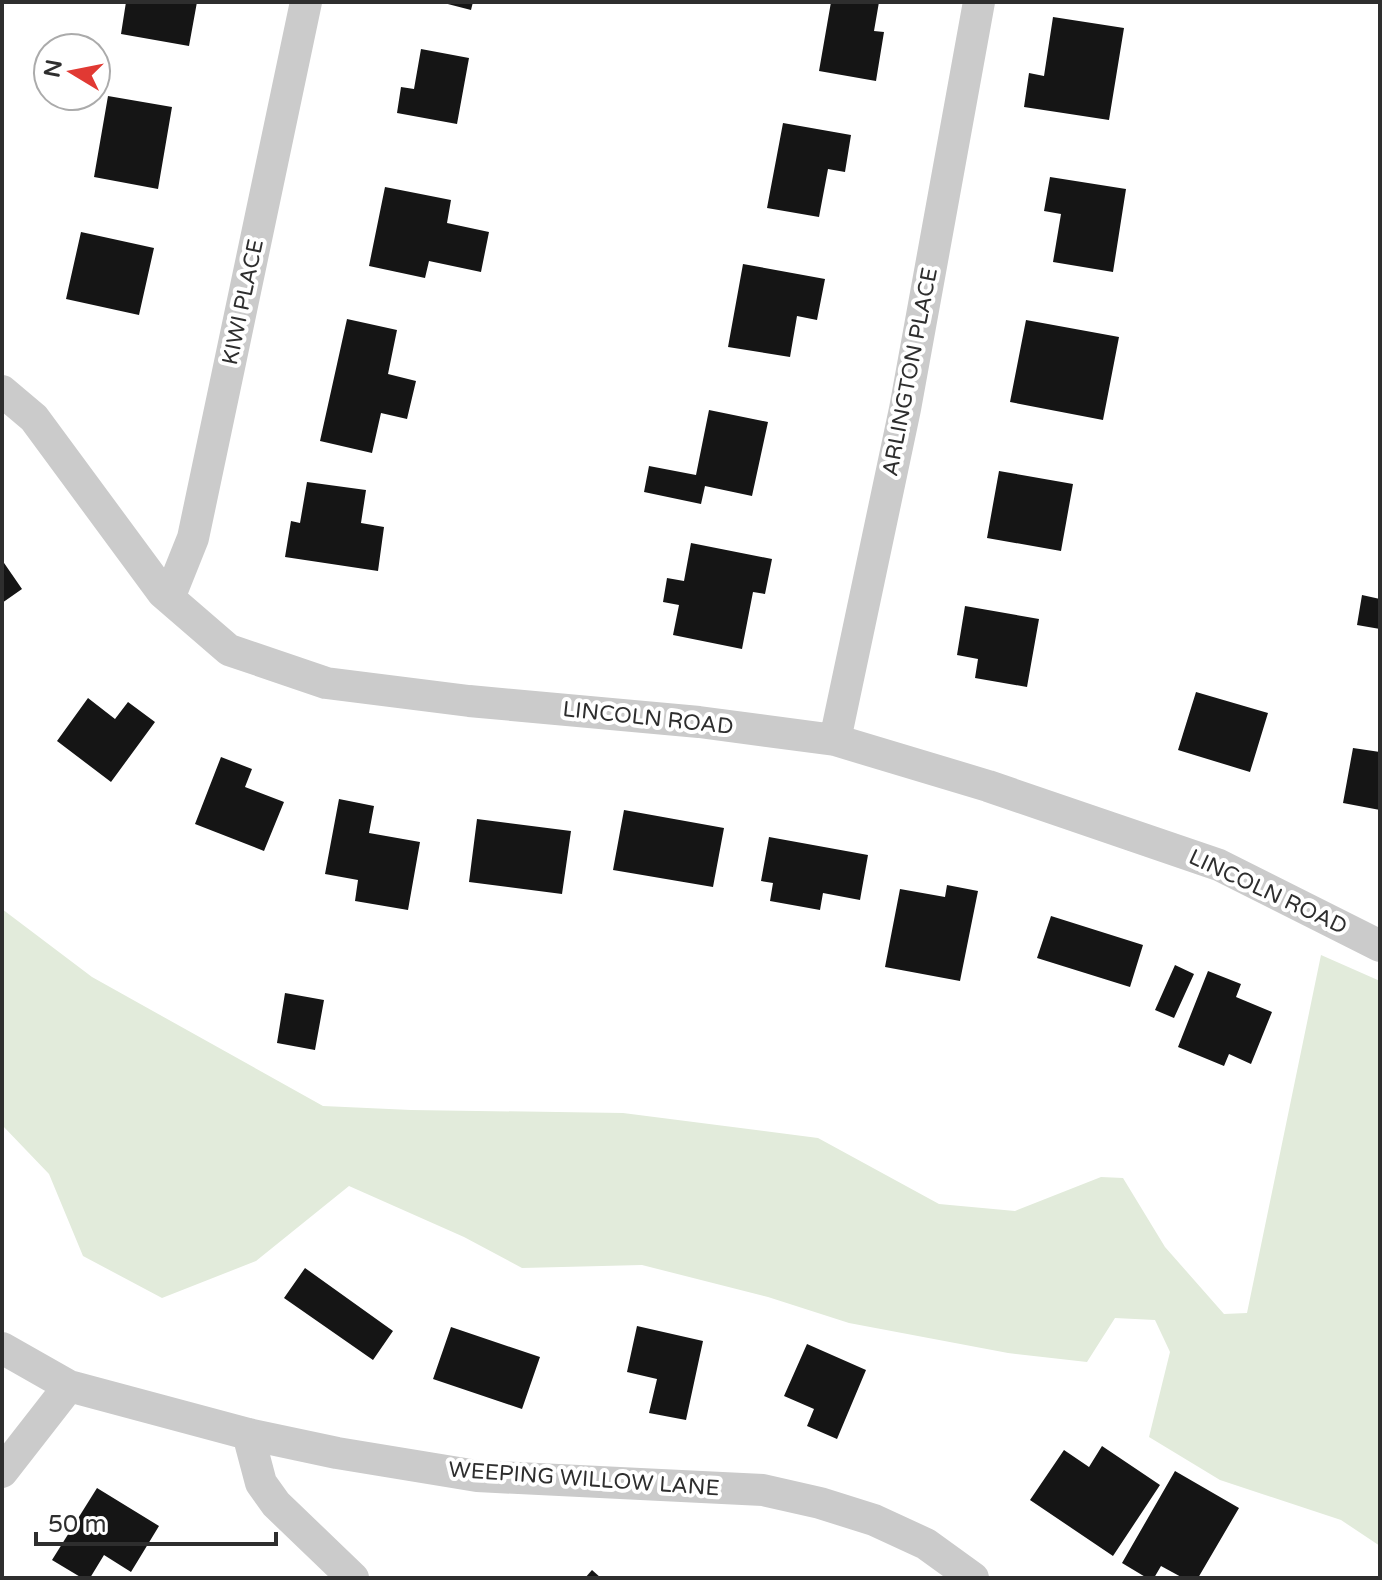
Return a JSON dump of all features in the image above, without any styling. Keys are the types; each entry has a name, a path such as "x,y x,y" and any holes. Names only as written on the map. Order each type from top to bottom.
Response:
{"street":[{"name":"KIWI PLACE","path":"169,598 193,538 306,2"},
{"name":"ARLINGTON PLACE","path":"835,740 905,409 979,2"},
{"name":"LINCOLN ROAD","path":"2,391 34,418 98,509 169,598 229,650 326,683 469,701 699,722 835,740 988,786 1219,865 1380,946"},
{"name":"WEEPING WILLOW LANE","path":"2,1348 69,1386 248,1434 337,1453 477,1476 763,1490 820,1503 874,1520 926,1544 973,1578"},
{"path":"2,1472 69,1386"},
{"path":"248,1434 261,1483 276,1504 353,1578"}],"green space":[{"path":"2,909 92,977 323,1106 623,1113 818,1138 939,1204 1015,1211 1101,1177 1123,1178 1165,1247 1224,1314 1247,1313 1321,955 1380,981 1380,1546 1341,1520 1220,1480 1149,1437 1170,1352 1155,1320 1115,1318 1087,1362 1008,1353 849,1323 768,1297 642,1265 522,1268 464,1237 349,1186 256,1261 162,1298 83,1256 49,1174 2,1125"}],"building":[{"path":"126,2 197,2 189,46 121,34"},
{"path":"440,2 473,2 471,10"},
{"path":"831,2 879,2 874,31 884,32 876,81 819,71"},
{"path":"1053,17 1124,28 1109,120 1024,107 1029,73 1044,76"},
{"path":"421,49 469,58 457,124 397,113 401,87 414,89"},
{"path":"112,97 172,107 158,189 94,177 105,112 112,112"},
{"path":"783,123 851,135 845,172 828,169 819,217 767,208"},
{"path":"1050,177 1126,189 1113,272 1053,262 1061,214 1044,211"},
{"path":"385,187 451,200 447,223 489,232 481,272 429,261 425,278 369,266"},
{"path":"81,232 154,248 139,315 66,299"},
{"path":"743,264 825,279 817,320 797,316 790,357 728,347"},
{"path":"347,319 397,330 388,374 416,381 407,419 381,413 372,453 320,441"},
{"path":"1026,320 1119,337 1103,420 1010,402"},
{"path":"709,410 768,422 752,496 705,486 701,504 644,492 649,466 696,475"},
{"path":"999,471 1073,484 1061,551 987,538"},
{"path":"307,482 366,490 361,523 384,527 378,571 285,557 291,521 300,523"},
{"path":"691,543 772,559 765,594 753,592 742,649 673,635 679,605 663,602 667,578 684,581"},
{"path":"2,560 22,589 2,603"},
{"path":"1362,595 1380,599 1380,629 1357,625"},
{"path":"965,606 1039,619 1027,687 975,678 978,659 957,655"},
{"path":"1196,692 1268,713 1250,772 1178,750"},
{"path":"88,698 115,719 128,702 155,722 111,782 57,741"},
{"path":"1353,748 1380,752 1380,810 1343,803"},
{"path":"221,757 252,769 245,787 284,802 264,851 195,824"},
{"path":"339,799 374,806 369,833 420,842 408,910 355,901 358,880 325,874"},
{"path":"624,810 724,828 713,887 613,870"},
{"path":"477,819 571,831 562,894 469,882"},
{"path":"769,837 868,855 860,900 823,893 820,910 770,901 773,883 761,881"},
{"path":"947,885 978,891 960,981 885,967 900,889 945,897"},
{"path":"1051,916 1143,945 1130,987 1037,958"},
{"path":"1175,965 1194,974 1174,1018 1155,1010"},
{"path":"1208,971 1241,984 1236,997 1272,1012 1251,1064 1229,1054 1224,1066 1178,1047"},
{"path":"285,993 324,1000 315,1050 277,1043"},
{"path":"305,1268 393,1331 373,1360 284,1298"},
{"path":"637,1326 703,1341 686,1420 649,1413 657,1379 627,1372"},
{"path":"451,1327 540,1357 522,1409 433,1379"},
{"path":"807,1344 866,1370 837,1439 807,1426 814,1409 784,1396"},
{"path":"1102,1446 1160,1485 1113,1556 1030,1500 1064,1450 1089,1467"},
{"path":"1175,1471 1239,1508 1198,1578 1183,1578 1161,1566 1154,1578 1147,1578 1122,1563"},
{"path":"97,1488 159,1526 131,1572 104,1555 90,1578 82,1578 52,1560"},
{"path":"592,1570 601,1578 585,1578"}]}
